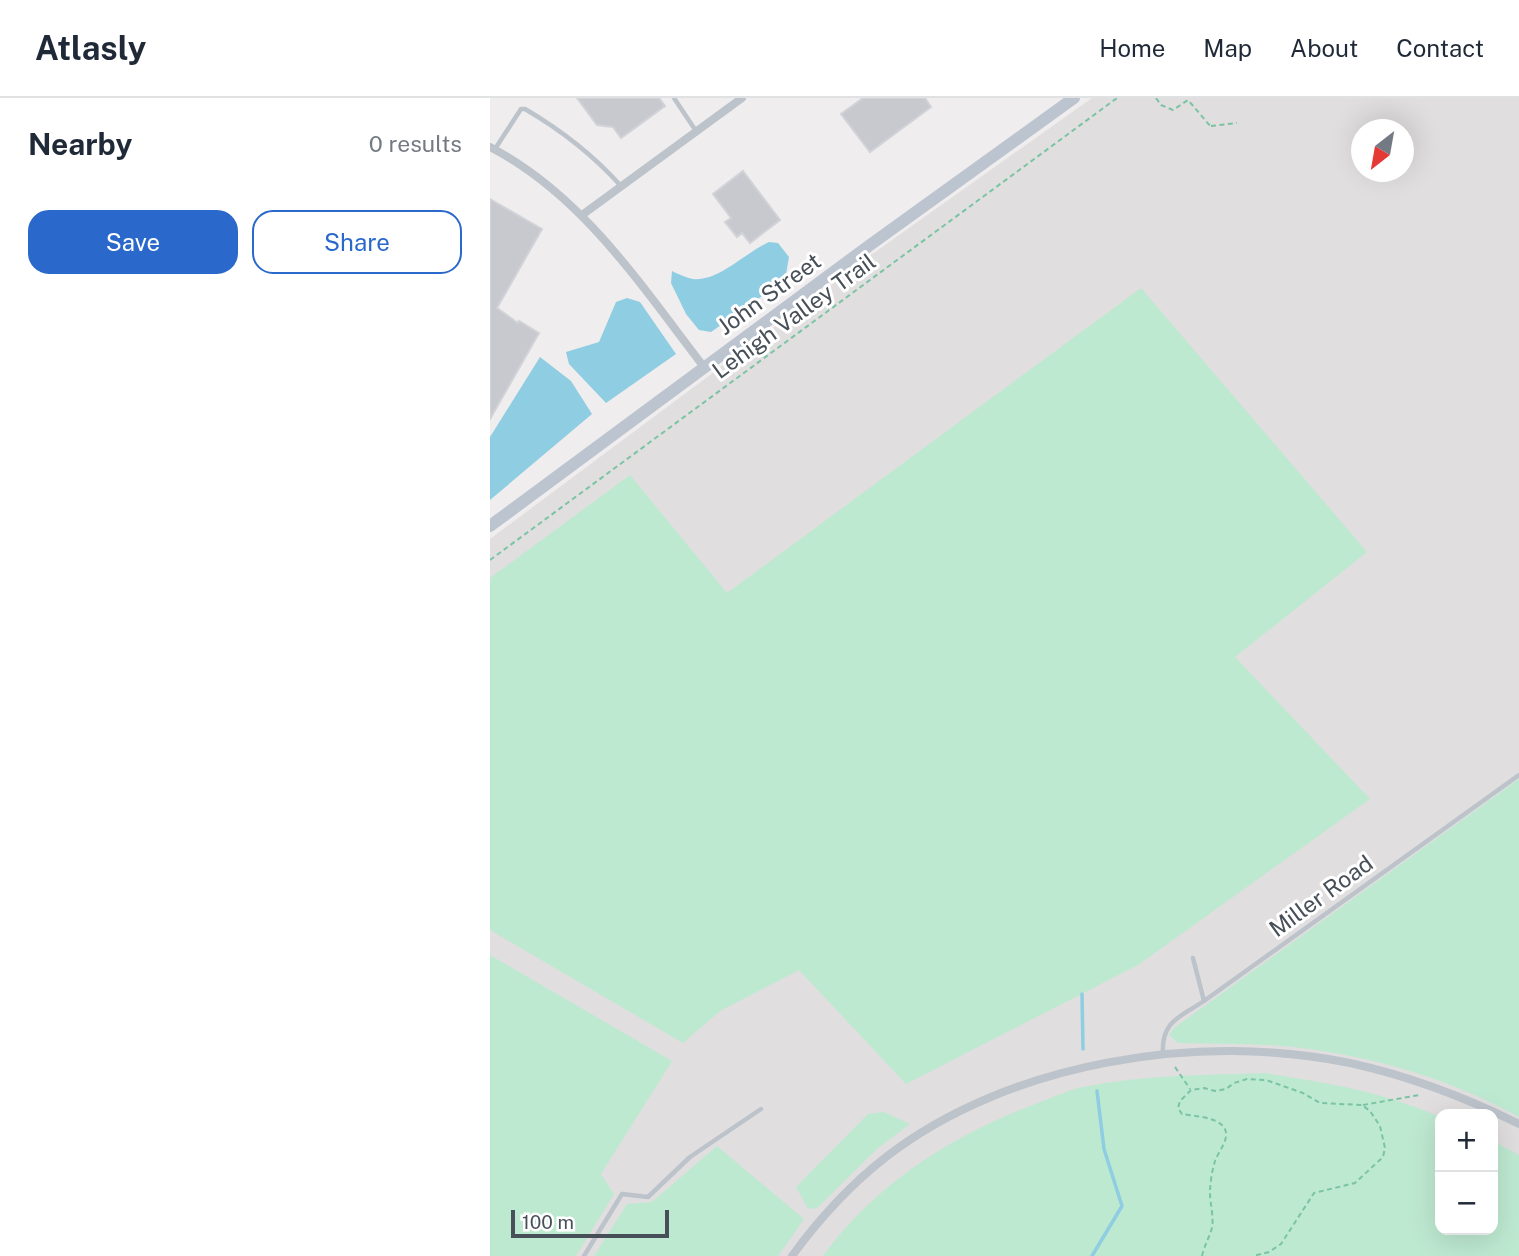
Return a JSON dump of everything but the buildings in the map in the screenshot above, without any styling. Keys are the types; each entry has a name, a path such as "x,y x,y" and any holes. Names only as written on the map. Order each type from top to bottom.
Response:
{"street":[{"path":"582,215 742,98"},
{"name":"John Street","path":"490,526 1074,98"},
{"path":"492,148 542,182 582,215 704,367"},
{"path":"792,1256 831,1207 865,1175 908,1142 951,1116 1015,1088 1109,1063 1163,1055 1228,1052 1269,1053 1350,1063 1436,1088 1519,1124"}],"lane":[{"path":"674,98 696,131"},
{"path":"492,148 521,110 525,109 575,142 601,163 621,186"},
{"name":"Miller Road","path":"1163,1055 1163,1033 1167,1025 1519,775"},
{"path":"1192,958 1204,1001"},
{"path":"584,1256 622,1194 648,1197 690,1157 761,1109"}],"path":[{"name":"Lehigh Valley Trail","path":"490,559 1117,98"},
{"path":"1156,98 1161,105 1173,110 1188,100 1211,127 1237,123"},
{"path":"1175,1067 1191,1090"},
{"path":"1202,1256 1206,1238 1212,1231 1212,1177 1216,1160 1226,1139 1225,1129 1221,1124 1182,1114 1178,1108 1180,1101 1191,1090 1226,1090 1234,1083 1247,1079 1266,1080 1303,1093 1320,1103 1362,1105 1419,1095"},
{"path":"1253,1256 1269,1252 1281,1244 1314,1193 1355,1183 1383,1157 1385,1148 1380,1126 1370,1111 1362,1105"}],"shaded area":[{"path":"1092,98 1519,98 1519,1256 490,1256 490,539 871,255"}],"green space":[{"path":"1141,288 1367,552 1235,657 1370,799 1138,965 906,1084 799,970 720,1011 683,1043 490,930 490,578 630,475 727,593"},
{"path":"1519,779 1519,1117 1446,1083 1370,1060 1282,1046 1178,1043 1169,1035 1174,1028"},
{"path":"490,955 672,1061 601,1174 614,1194 576,1256 490,1256"},
{"path":"1264,1073 1376,1094 1435,1115 1435,1235 1498,1235 1498,1144 1519,1155 1519,1256 823,1256 867,1206 892,1184 947,1146 976,1130 1007,1115 1083,1087 1174,1076"},
{"path":"884,1112 910,1124 878,1148 817,1208 808,1209 796,1187 868,1114"},
{"path":"717,1146 804,1219 778,1256 594,1256 627,1204 652,1202"}],"water":[{"path":"769,242 778,243 789,257 785,280 711,332 699,330 686,314 671,283 672,271 685,277 702,279 722,271"},
{"path":"627,298 640,302 676,354 606,403 569,364 566,352 599,342 616,302"},
{"path":"540,357 571,381 592,414 490,500 490,437"}],"waterway":[{"path":"1082,994 1083,1049"},
{"path":"1092,1256 1122,1206 1104,1149 1097,1091"}]}
